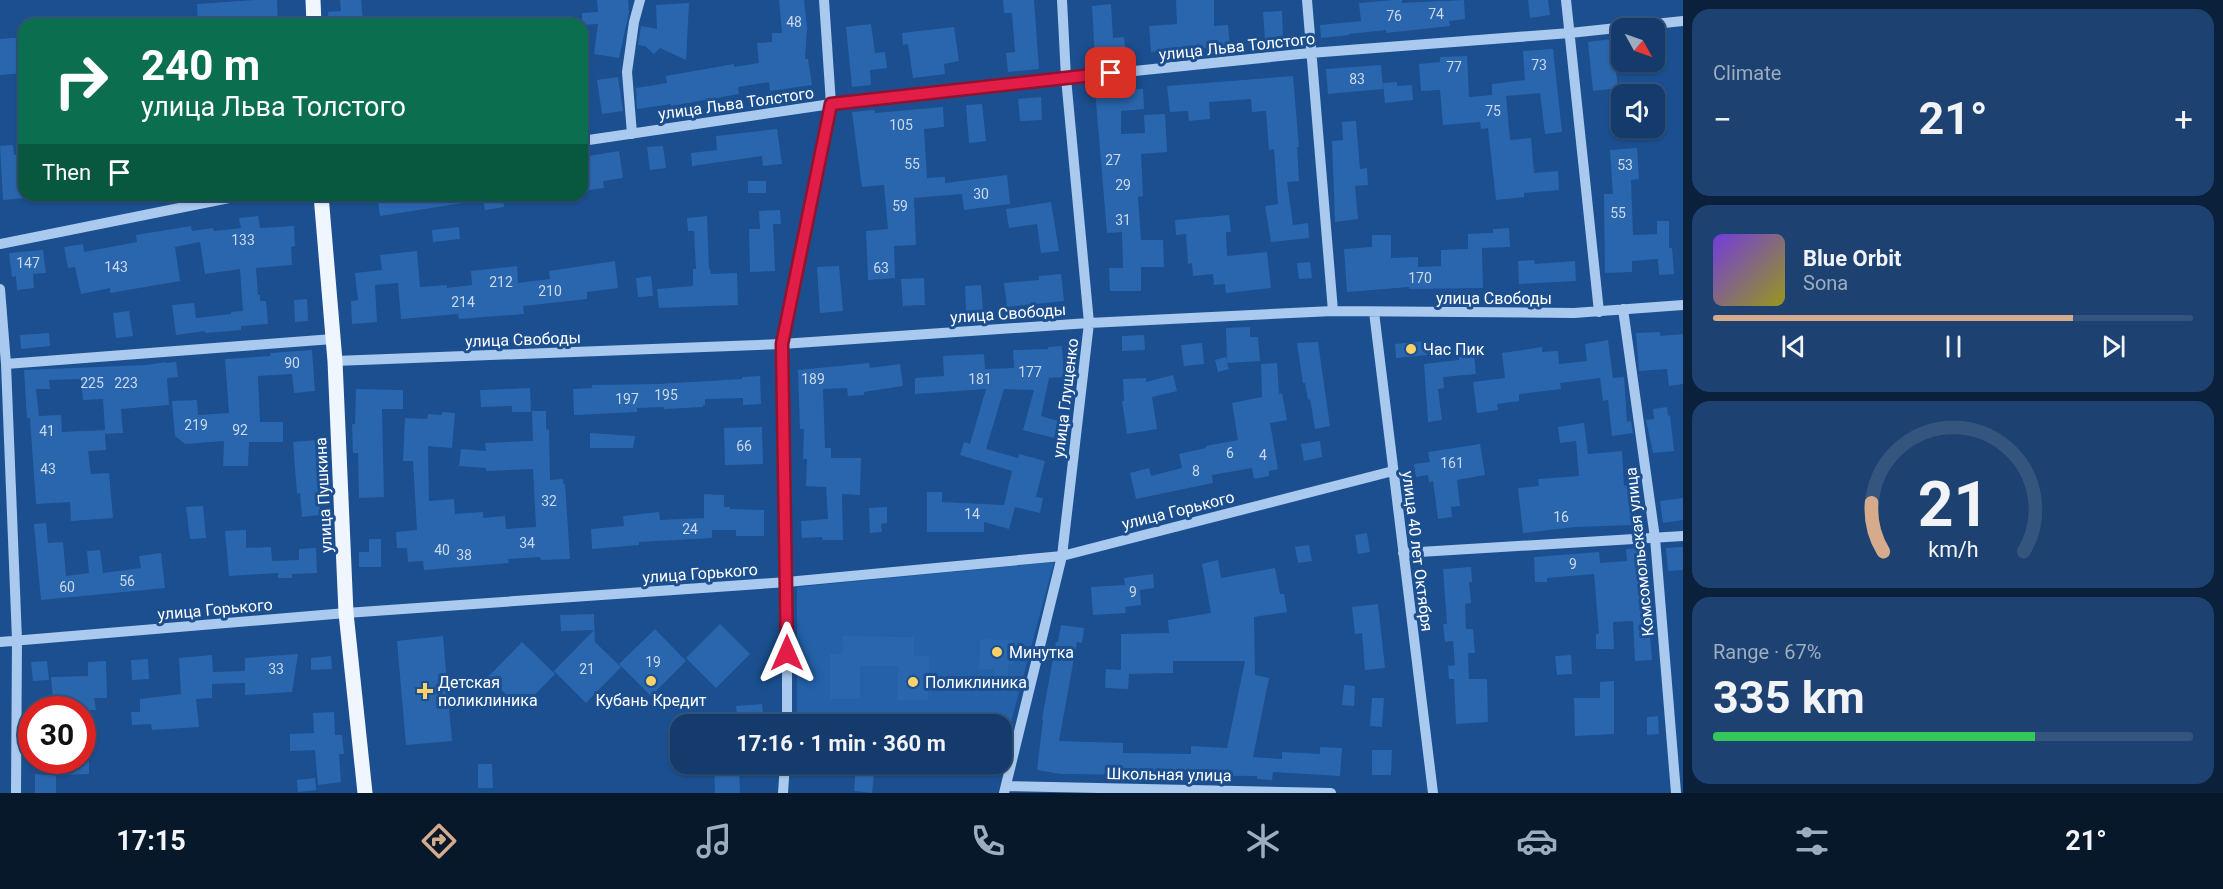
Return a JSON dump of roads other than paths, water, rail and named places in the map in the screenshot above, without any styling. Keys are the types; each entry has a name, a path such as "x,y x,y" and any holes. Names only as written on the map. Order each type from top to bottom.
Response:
{"main road":[{"path":"313,0 314,18"},
{"name":"улица Пушкина","path":"322,201 335,361 346,613 365,793"}],"street":[{"path":"632,134 627,72 634,21 640,0"},
{"path":"787,714 782,344 831,104 824,0"},
{"name":"улица Глущенко","path":"1005,789 1062,556 1089,322 1066,78 1062,0"},
{"path":"1307,0 1333,311"},
{"path":"1566,0 1599,312"},
{"name":"улица Льва Толстого","path":"588,140 831,104 1066,78 1310,53 1570,33 1683,21"},
{"path":"0,244 214,201"},
{"path":"0,289 6,364 17,640 16,793"},
{"name":"улица Свободы","path":"335,361 782,344 1089,322 1333,311 1599,312 1683,305"},
{"name":"Комсомольская улица","path":"1623,309 1655,538 1676,793"},
{"name":"улица 40 лет Октября","path":"1374,312 1433,793"},
{"path":"6,364 333,339"},
{"name":"улица Горького","path":"0,642 346,613 787,582 1062,556 1393,471"},
{"path":"1403,553 1683,536"},
{"path":"783,793 784,774"},
{"name":"Школьная улица","path":"1005,789 1331,793"}],"place":[{"name":"Час Пик","path":"1411,349"},
{"name":"Минутка","path":"997,652"},
{"name":"Кубань Кредит","path":"651,681"},
{"name":"Поликлиника","path":"913,682"},
{"name":"Детская поликлиника","path":"425,691"}]}
